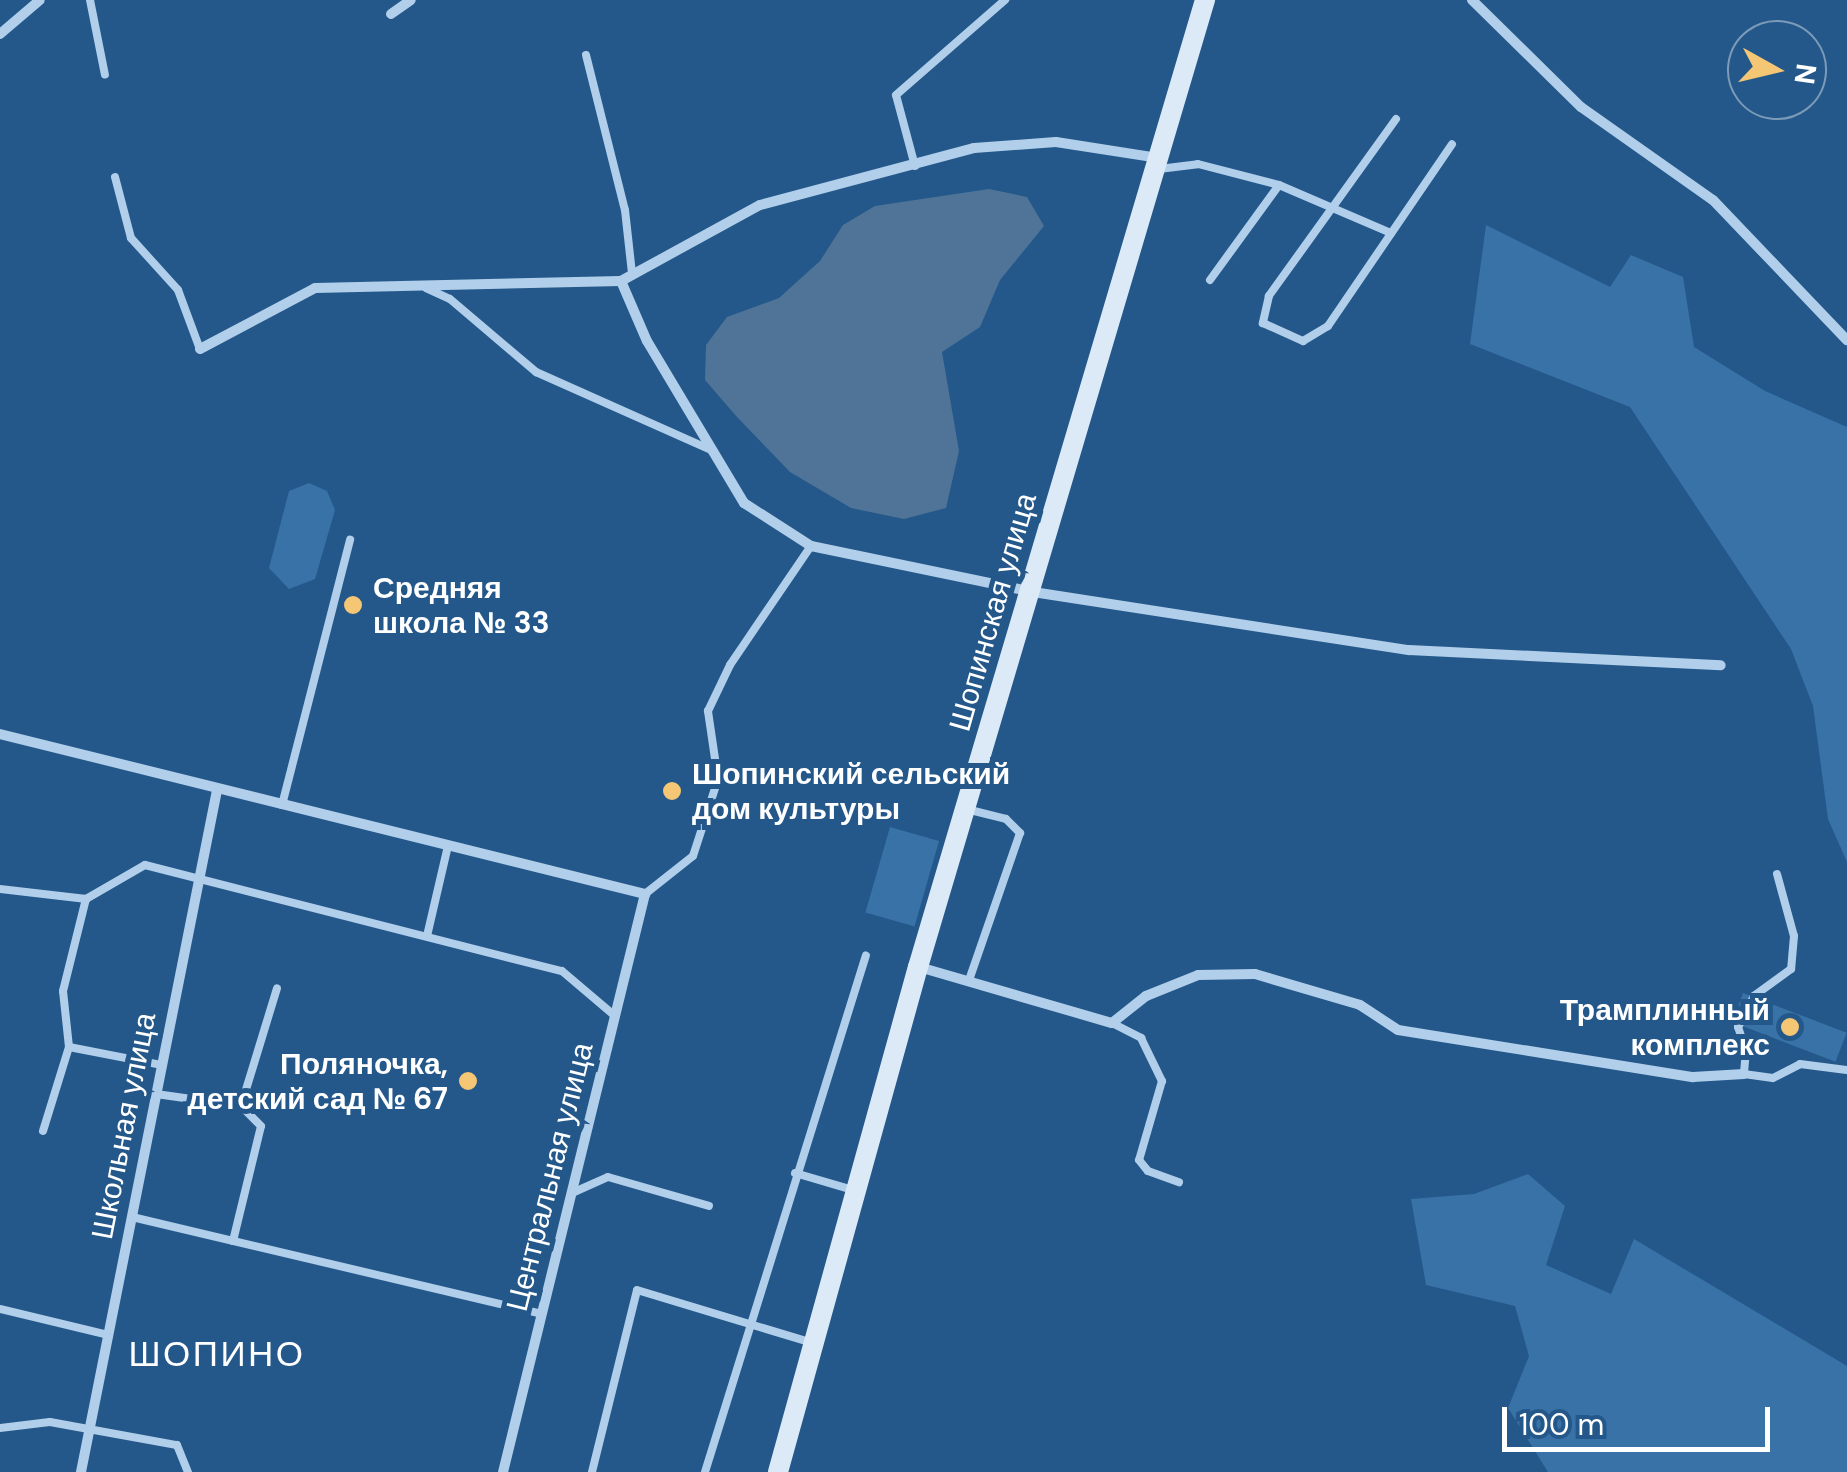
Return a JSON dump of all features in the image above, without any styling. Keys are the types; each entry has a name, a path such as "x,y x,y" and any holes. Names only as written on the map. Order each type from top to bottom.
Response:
{"street":[{"path":"0,34 29,16 40,0"},
{"path":"391,14 411,0"},
{"name":"Шопинская улица","path":"778,1472 918,967 1204,0"},
{"path":"1472,0 1581,107 1714,200 1847,340"},
{"path":"200,349 315,288 412,281 621,281 760,205 974,148 1056,142 1157,164"},
{"path":"621,281 646,340 744,503 812,546 1032,592 1409,650 1721,665"},
{"path":"0,734 644,894"},
{"name":"Школьная улица","path":"81,1472 217,790"},
{"name":"Центральная улица","path":"504,1472 644,894"},
{"path":"918,967 1112,1023 1146,996 1198,975 1255,974 1360,1005 1398,1030 1693,1076 1744,1074"}],"lane":[{"path":"20,0 29,16"},
{"path":"90,0 105,75"},
{"path":"915,166 896,95 1005,0"},
{"path":"586,55 625,210 632,274"},
{"path":"1396,119 1269,296 1263,323 1304,341 1328,326 1452,144"},
{"path":"1157,164 1198,164 1278,185 1391,233"},
{"path":"115,177 131,238 178,290 200,349"},
{"path":"1210,280 1278,185"},
{"path":"412,281 450,300 536,372 714,452"},
{"path":"282,806 350,540"},
{"path":"644,894 692,856 718,779 708,711 730,665 812,546"},
{"path":"966,809 1006,820 1020,833 970,980"},
{"path":"426,936 448,846"},
{"path":"0,889 86,898 144,864 562,972 615,1016"},
{"path":"1777,874 1794,936 1791,969 1754,996 1738,1027 1746,1050 1744,1074 1774,1078 1800,1064 1847,1070"},
{"path":"42,1130 55,1107 69,1048 63,991 86,898"},
{"path":"705,1472 794,1173 866,955"},
{"path":"241,1106 277,988"},
{"path":"1112,1023 1141,1038 1162,1081 1139,1160 1148,1172 1179,1182"},
{"path":"69,1048 162,1066"},
{"path":"156,1094 241,1106 261,1126 233,1241"},
{"path":"794,1173 858,1192"},
{"path":"572,1193 608,1177 709,1206"},
{"path":"132,1217 542,1314"},
{"path":"592,1472 637,1290 814,1343"},
{"path":"0,1309 108,1334"},
{"path":"0,1428 50,1422 177,1445 188,1472"}],"shaded area":[{"path":"989,189 1027,197 1044,226 1000,280 980,327 942,352 959,451 946,508 904,519 851,508 790,472 737,417 705,380 706,345 727,317 779,298 820,261 843,225 875,206"},
{"path":"1486,225 1610,287 1631,255 1683,277 1694,347 1765,391 1847,427 1847,862 1828,819 1813,706 1791,649 1630,407 1470,344"},
{"path":"309,483 327,491 335,510 315,579 289,589 269,568 289,491"},
{"path":"890,827 939,841 914,927 865,913"},
{"name":"Трамплинный комплекс","path":"1743,993 1847,1033 1836,1062 1732,1022"},
{"path":"1528,1174 1565,1206 1546,1265 1611,1294 1634,1239 1847,1366 1847,1472 1548,1472 1508,1408 1529,1356 1515,1306 1426,1285 1411,1199 1474,1194"}],"place":[{"name":"Средняя школа № 33","path":"353,605"},
{"name":"Шопинский сельский дом культуры","path":"672,791"},
{"name":"Трамплинный комплекс","path":"1790,1027"},
{"name":"Поляночка, детский сад № 67","path":"468,1081"}],"district":[{"name":"ШОПИНО","path":"217,1354"}]}
